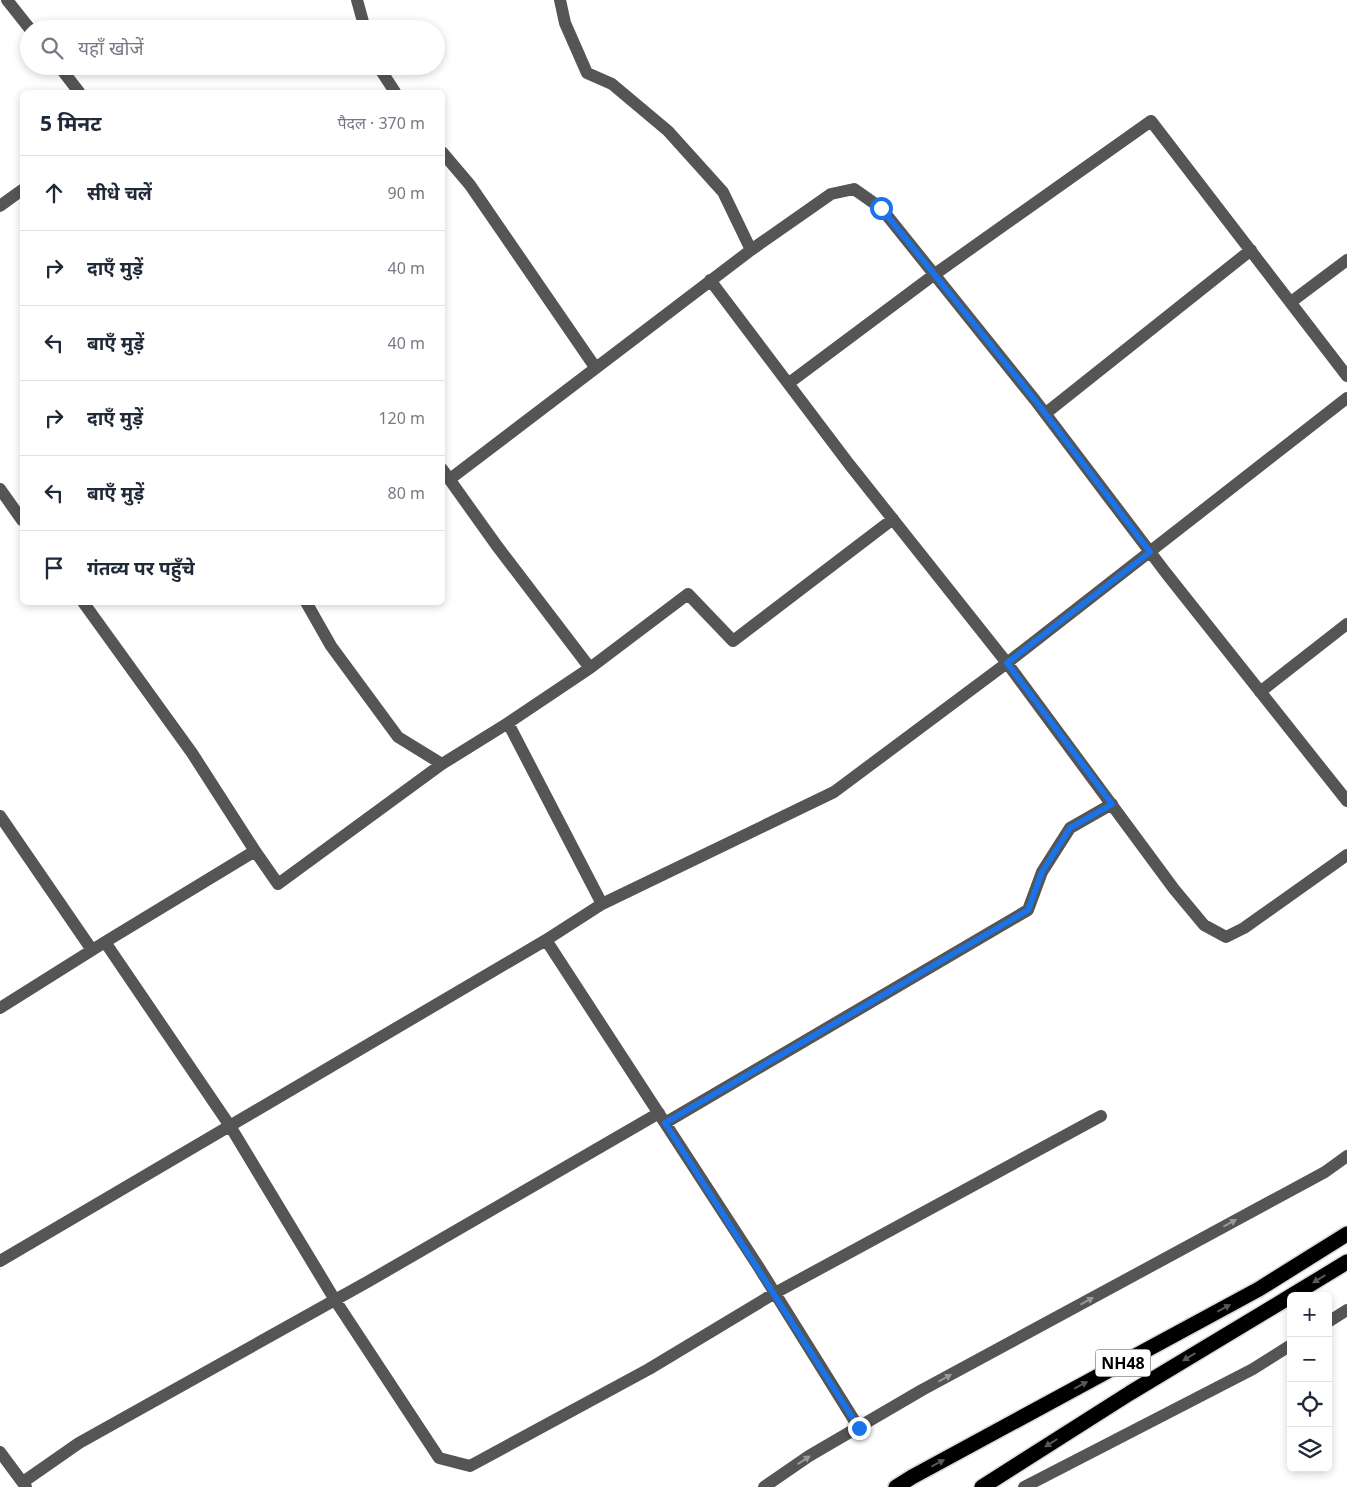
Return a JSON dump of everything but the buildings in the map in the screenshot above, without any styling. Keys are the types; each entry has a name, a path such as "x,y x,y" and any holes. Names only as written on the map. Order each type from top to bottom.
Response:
{"highway":[{"name":"NH48","path":"896,1487 920,1472 1259,1289 1347,1234"},
{"name":"NH48","path":"1298,1292 1347,1262"},
{"name":"NH48","path":"982,1487 1130,1393 1287,1298"}],"street":[{"path":"7,0 23,20"},
{"path":"357,0 363,20"},
{"path":"560,0 565,22 587,73 612,84 668,131 723,192 751,250"},
{"path":"66,75 77,90"},
{"path":"384,75 394,90"},
{"path":"789,383 934,274 1151,121 1347,376"},
{"path":"445,156 470,185 596,367"},
{"path":"590,668 497,546 446,474 596,367 751,250 831,194 854,189 881,208 1046,413 1150,552 1347,801"},
{"path":"0,206 20,191"},
{"path":"1046,413 1251,250"},
{"path":"1290,302 1347,260"},
{"path":"710,280 1007,663 1174,889 1204,924 1226,937 1244,928 1347,855"},
{"path":"0,1261 546,940 602,904 834,792 1007,663 1347,398"},
{"path":"0,489 20,517"},
{"path":"85,605 192,753 278,884 442,764 508,723 590,668 688,594 733,641 893,518"},
{"path":"308,605 331,646 398,737 442,764"},
{"path":"1260,692 1347,624"},
{"path":"508,723 602,904"},
{"path":"0,1452 25,1484 79,1443 662,1118 1028,910 1042,872 1070,828 1112,804"},
{"path":"0,816 92,950"},
{"path":"0,1008 255,851"},
{"path":"546,940 775,1293 859,1428"},
{"path":"105,942 230,1126 336,1300 439,1458 470,1466 649,1369 775,1293 1102,1116"},
{"path":"764,1487 809,1456 922,1390 1325,1172 1347,1156"},
{"path":"1332,1319 1347,1310"},
{"path":"1024,1487 1253,1369 1287,1348"}],"route":[{"path":"859,1428 758,1266 665,1123 1028,910 1042,872 1070,828 1112,804 1007,663 1150,552 1035,400 881,208"}]}
